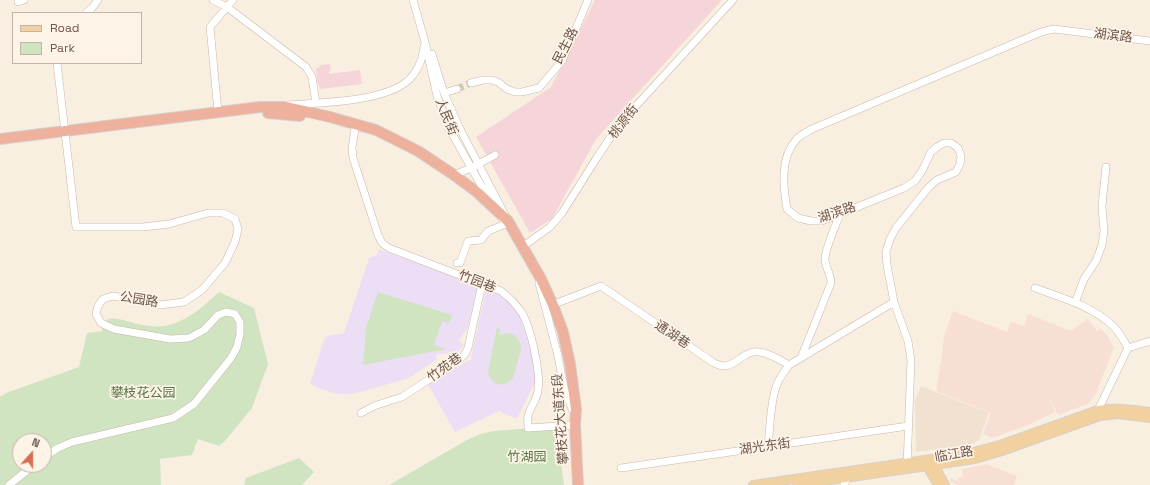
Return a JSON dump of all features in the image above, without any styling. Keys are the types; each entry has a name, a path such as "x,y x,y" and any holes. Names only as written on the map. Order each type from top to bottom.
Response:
{"highway":[{"path":"0,146 65,134 218,112 260,107 285,107 330,117 376,130 418,151 478,193 507,222"},
{"path":"0,139 65,134 262,112 307,117 329,121 355,129 395,145 438,169 507,222"},
{"name":"攀枝花大道东段","path":"507,222 540,280 559,333 574,409 574,485"},
{"name":"攀枝花大道东段","path":"507,222 540,280"},
{"name":"攀枝花大道东段","path":"574,425 578,485"}],"main road":[{"name":"临江路","path":"797,485 929,463 966,454 1099,413 1108,408 1150,412"},
{"name":"临江路","path":"1099,413 1150,418"},
{"path":"929,463 938,485"},
{"path":"929,463 945,485"},
{"name":"临江路","path":"753,485 846,478"}],"street":[{"path":"87,12 98,0"},
{"path":"213,0 227,7 306,67 312,77 316,103"},
{"path":"218,112 210,27 233,0"},
{"name":"人民街","path":"413,0 425,42 437,96 450,130 475,167 507,222"},
{"name":"人民街","path":"417,0 444,93 475,167 497,211"},
{"name":"民生路","path":"471,83 483,80 492,80 515,92 538,88 562,60 588,0"},
{"name":"桃源街","path":"522,247 550,227 562,213 614,132 630,112 732,0"},
{"name":"湖滨路","path":"907,466 910,360 908,341 894,302 886,252 890,239 896,228 928,188 937,180 956,172 960,164 961,156 958,148 951,143 944,143 931,152 922,171 915,180 904,188 840,214 822,220 811,221 798,218 787,209 783,182 789,149 798,138 812,129 1041,32 1054,29 1150,41"},
{"path":"260,107 350,100 373,96 394,89 405,83 418,67 422,58 425,42"},
{"path":"57,64 65,134"},
{"path":"444,93 457,89"},
{"name":"竹园巷","path":"355,129 353,138 353,158 378,235 382,243 389,248 501,291 514,301 523,315 530,333 540,382 538,392 528,416 528,428 574,425"},
{"name":"公园路","path":"52,452 72,442 173,418 194,404 231,358 237,347 240,334 240,322 235,314 226,312 218,316 204,330 189,338 170,339 114,329 101,323 96,314 98,306 103,299 108,297 113,296 160,305 184,302 202,290 225,263 235,242 238,229 235,219 223,213 208,213 170,224 143,227 76,227 65,134"},
{"path":"438,169 454,175 475,167 495,155"},
{"path":"1075,303 1084,279 1096,261 1102,245 1104,231 1102,207 1106,167"},
{"path":"801,358 831,283 831,278 826,267 825,259 826,252 840,214"},
{"path":"457,263 460,263 468,241 482,240 488,231 507,222"},
{"path":"540,280 557,303 568,332 574,364 574,409"},
{"name":"竹苑巷","path":"360,413 374,406 402,397 459,360 465,354 470,339 482,284"},
{"name":"通湖巷","path":"557,303 601,286 714,364 724,366 733,364 745,354 755,351 766,354 789,365"},
{"path":"1035,288 1075,303 1103,318 1115,328 1128,348"},
{"path":"768,447 776,387 789,365 894,302"},
{"path":"1128,348 1150,342"},
{"path":"1099,413 1128,348"},
{"name":"湖光东街","path":"621,468 908,426"},
{"path":"9,485 24,473"}],"shaded area":[{"path":"595,0 722,0 596,139 552,219 530,233 476,137 551,87"},
{"path":"330,64 331,71 329,71 329,74 360,70 362,84 320,89 317,81 316,68 319,68 320,65"},
{"path":"379,249 478,285 468,327 459,341 464,345 458,351 436,355 437,359 409,378 353,394 338,394 310,384 324,340 328,336 344,333 369,258 377,255"},
{"path":"486,289 499,293 511,303 520,316 531,347 536,380 517,419 499,411 455,432 427,383 472,359 471,357"},
{"path":"953,311 1007,332 1011,322 1024,326 1028,314 1071,331 1087,319 1097,331 1100,328 1107,335 1114,347 1096,394 1088,404 1058,415 1049,397 1055,412 1028,425 992,438 983,434 991,413 936,391 944,336"},
{"path":"921,386 989,413 979,440 970,445 916,452 915,401"},
{"path":"987,464 1017,476 1014,485 959,485 949,481 951,478 957,481 959,477 962,478 962,469"}],"green space":[{"name":"攀枝花公园","path":"219,292 254,308 268,364 252,408 224,442 219,446 198,439 192,455 160,459 161,485 0,485 0,397 6,393 79,367 87,333 102,331 104,323 107,320 124,320 145,325 165,326 180,321 200,308"},
{"path":"378,292 452,315 449,323 442,321 434,345 446,349 363,365 366,328"},
{"path":"497,327 500,328 499,335 507,333 514,335 521,344 513,378 506,384 494,383 488,372"},
{"name":"竹湖园","path":"556,426 564,485 389,485 480,434 494,431"},
{"path":"299,458 314,472 302,485 244,485 246,478"}],"tunnel":[{"path":"457,89 471,83"}]}
